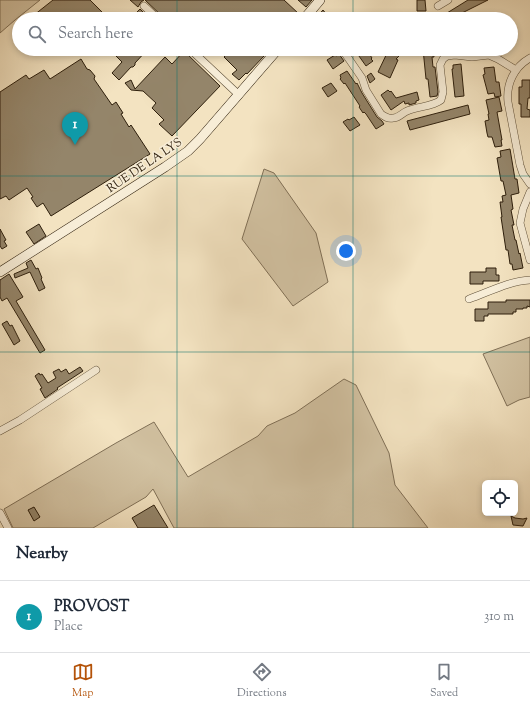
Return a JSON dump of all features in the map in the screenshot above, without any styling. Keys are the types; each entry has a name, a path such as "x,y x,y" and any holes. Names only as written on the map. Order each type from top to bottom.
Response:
{"main road":[{"path":"310,12 320,0"},
{"name":"RUE DE LA LYS","path":"0,272 140,184 178,158 200,139 272,56"}],"street":[{"path":"438,6 448,0"},
{"path":"144,6 150,12"},
{"path":"197,56 239,95"},
{"path":"347,56 361,76 366,90 381,114 391,118 397,118 406,111 440,101 443,92 440,66 442,60 448,56"},
{"path":"468,56 491,56 516,70"},
{"path":"530,58 516,70 512,76 508,91 508,99 520,165 530,184"},
{"path":"530,192 523,209 520,223 530,260"},
{"path":"469,299 507,284 530,280"},
{"path":"0,431 20,420 96,370"},
{"path":"0,513 8,528"}],"shaded area":[{"path":"0,0 40,0 25,12 12,12 12,23 0,33"},
{"path":"264,169 274,173 316,233 328,282 293,306 242,239"},
{"path":"530,337 530,397 519,400 507,406 483,354"},
{"path":"344,379 356,385 389,453 395,485 428,528 174,528 153,489 146,497 93,528 13,528 4,509 154,422 188,477 258,436 267,426 295,413"}],"building":[{"path":"53,0 90,0 102,12 38,12"},
{"path":"130,0 144,0 138,7"},
{"path":"145,0 284,0 297,12 158,12"},
{"path":"298,0 312,0 306,7"},
{"path":"417,0 425,0 426,11 417,11"},
{"path":"468,0 488,0 464,12 449,12"},
{"path":"116,56 142,56 135,65 131,67 119,80 112,73 122,62"},
{"path":"179,56 189,56 220,86 172,136 159,124 164,120 152,108 156,103 143,91 131,90 125,83 131,80 135,89 165,57 172,64"},
{"path":"264,56 247,74 246,73 239,80 232,74 237,70 224,57"},
{"path":"333,56 340,56 344,61 333,69 327,60"},
{"path":"359,56 371,56 373,61 366,66"},
{"path":"386,56 399,56 396,59 398,60 390,78 378,72"},
{"path":"424,56 434,56 432,57 433,67 435,67 438,92 437,96 430,97 428,79 426,79"},
{"path":"81,59 87,69 90,70 95,76 94,79 112,105 116,102 129,127 131,125 150,154 51,216 43,203 37,207 27,188 9,200 6,196 0,199 0,92 26,75 29,79 44,70 50,79"},
{"path":"461,64 464,96 455,97 452,69 453,65"},
{"path":"494,67 496,82 499,82 501,96 495,97 494,93 488,94 483,75 485,74 484,68"},
{"path":"347,71 356,84 357,83 377,117 384,124 376,129 366,114 364,112 363,113 345,83 344,84 340,79 340,75"},
{"path":"371,73 375,79 370,83 367,76"},
{"path":"522,80 530,80 530,98 528,98 527,109 530,110 530,117 521,117 519,87 522,87"},
{"path":"331,83 337,91 328,97 322,88"},
{"path":"388,90 390,92 391,91 396,98 417,92 419,100 416,101 416,103 409,105 409,103 405,104 404,101 391,110 381,95"},
{"path":"499,97 502,111 497,112 502,146 495,147 492,137 488,137 487,133 485,121 489,120 489,114 486,100"},
{"path":"468,105 470,114 410,130 407,121"},
{"path":"354,117 360,125 350,131 343,122"},
{"path":"510,149 519,193 511,195 513,209 511,210 514,225 512,225 523,268 513,270 512,264 510,264 508,250 506,250 501,217 500,202 503,202 502,196 506,195 503,181 501,181 497,158 501,157 500,151"},
{"path":"39,224 46,236 34,244 26,232"},
{"path":"0,229 6,240 4,241 7,246 2,249 0,246"},
{"path":"31,260 36,269 38,268 45,288 39,291 30,272 15,278 14,274 28,268 26,263"},
{"path":"486,268 496,268 496,275 499,275 499,281 483,281 483,284 470,284 470,272 486,272"},
{"path":"9,274 23,297 16,301 45,350 40,353 7,298 2,301 0,297 0,280"},
{"path":"506,300 530,300 530,307 527,306 527,308 516,309 516,312 513,312 513,314 488,314 488,316 484,316 484,321 475,321 475,309 488,309 488,302 506,302"},
{"path":"7,321 10,326 12,325 20,341 14,345 2,324"},
{"path":"80,367 83,371 57,388 58,389 45,398 40,389 42,388 35,376 39,373 40,375 42,374 48,383 56,378 53,372 59,369 61,372 66,369 69,374"},
{"path":"154,505 168,528 138,528 132,518"},
{"path":"34,507 40,517 34,521 28,510"},
{"path":"511,516 523,519 527,518 523,526 513,525"}],"place":[{"name":"PROVOST","path":"75,145"}]}
